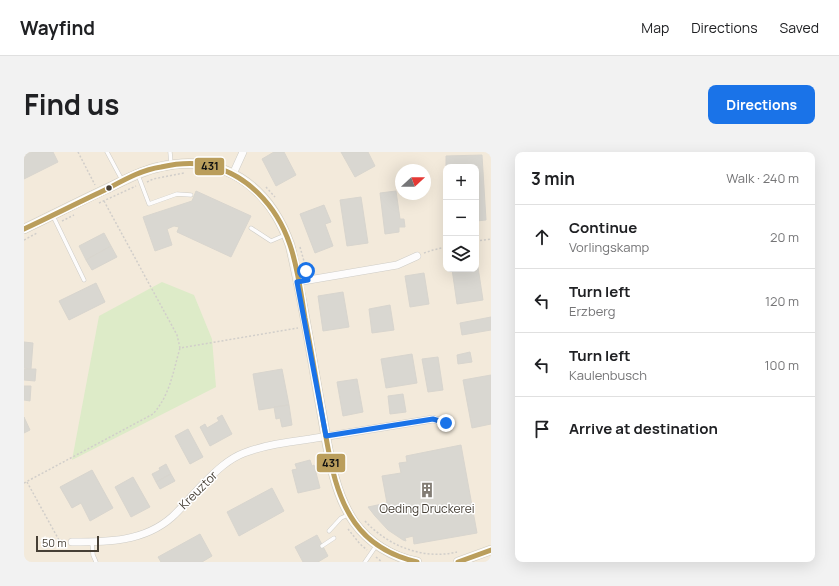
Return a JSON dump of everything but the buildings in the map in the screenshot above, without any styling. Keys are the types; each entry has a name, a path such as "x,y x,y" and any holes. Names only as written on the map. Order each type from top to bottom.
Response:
{"street":[{"path":"233,174 243,152"},
{"path":"24,229 54,220 99,192 137,174 171,165 204,165 233,174 262,196 272,208 286,234 292,253 326,436 337,484 349,514 363,533 377,545 399,560 417,562"},
{"path":"297,282 397,265 417,256"},
{"name":"Kreuztor","path":"72,542 123,540 143,534 164,523 173,516 215,473 230,460 243,453 262,447 433,419 446,423"},
{"path":"458,562 491,550"}],"lane":[{"path":"107,152 122,181"},
{"path":"170,152 171,165"},
{"path":"137,174 149,204 177,194 191,195"},
{"path":"54,220 84,280"},
{"path":"250,228 272,241 286,234"},
{"path":"329,531 341,518 349,514"},
{"path":"322,546 334,538"},
{"path":"92,542 93,555 96,562"},
{"path":"365,562 377,545"}],"path":[{"path":"24,483 153,414 161,405 170,384 180,348 177,335 78,152"},
{"path":"98,203 153,179 190,173"},
{"path":"264,186 276,199"},
{"path":"54,220 77,214"},
{"path":"24,240 43,230"},
{"path":"479,240 491,238"},
{"path":"299,244 308,280"},
{"path":"417,256 443,248"},
{"path":"180,348 306,327"},
{"path":"27,482 58,540 72,542"},
{"path":"362,517 373,530 402,547 416,552 433,555 457,552"}],"shaded area":[{"path":"24,152 491,152 491,562 24,562"}],"green space":[{"path":"162,282 194,295 212,339 216,387 72,460 99,316"}],"transit line":[{"name":"431","path":"24,229 147,170 177,164 199,164 220,169 234,175 258,193 277,217 293,254 334,476 343,501 355,523 375,543 390,553 417,562"},
{"name":"431","path":"458,562 491,550"}],"place":[{"name":"Oeding Druckerei","path":"427,490"}],"route":[{"path":"306,271 308,280 297,282 326,436 433,419 446,423"}]}
